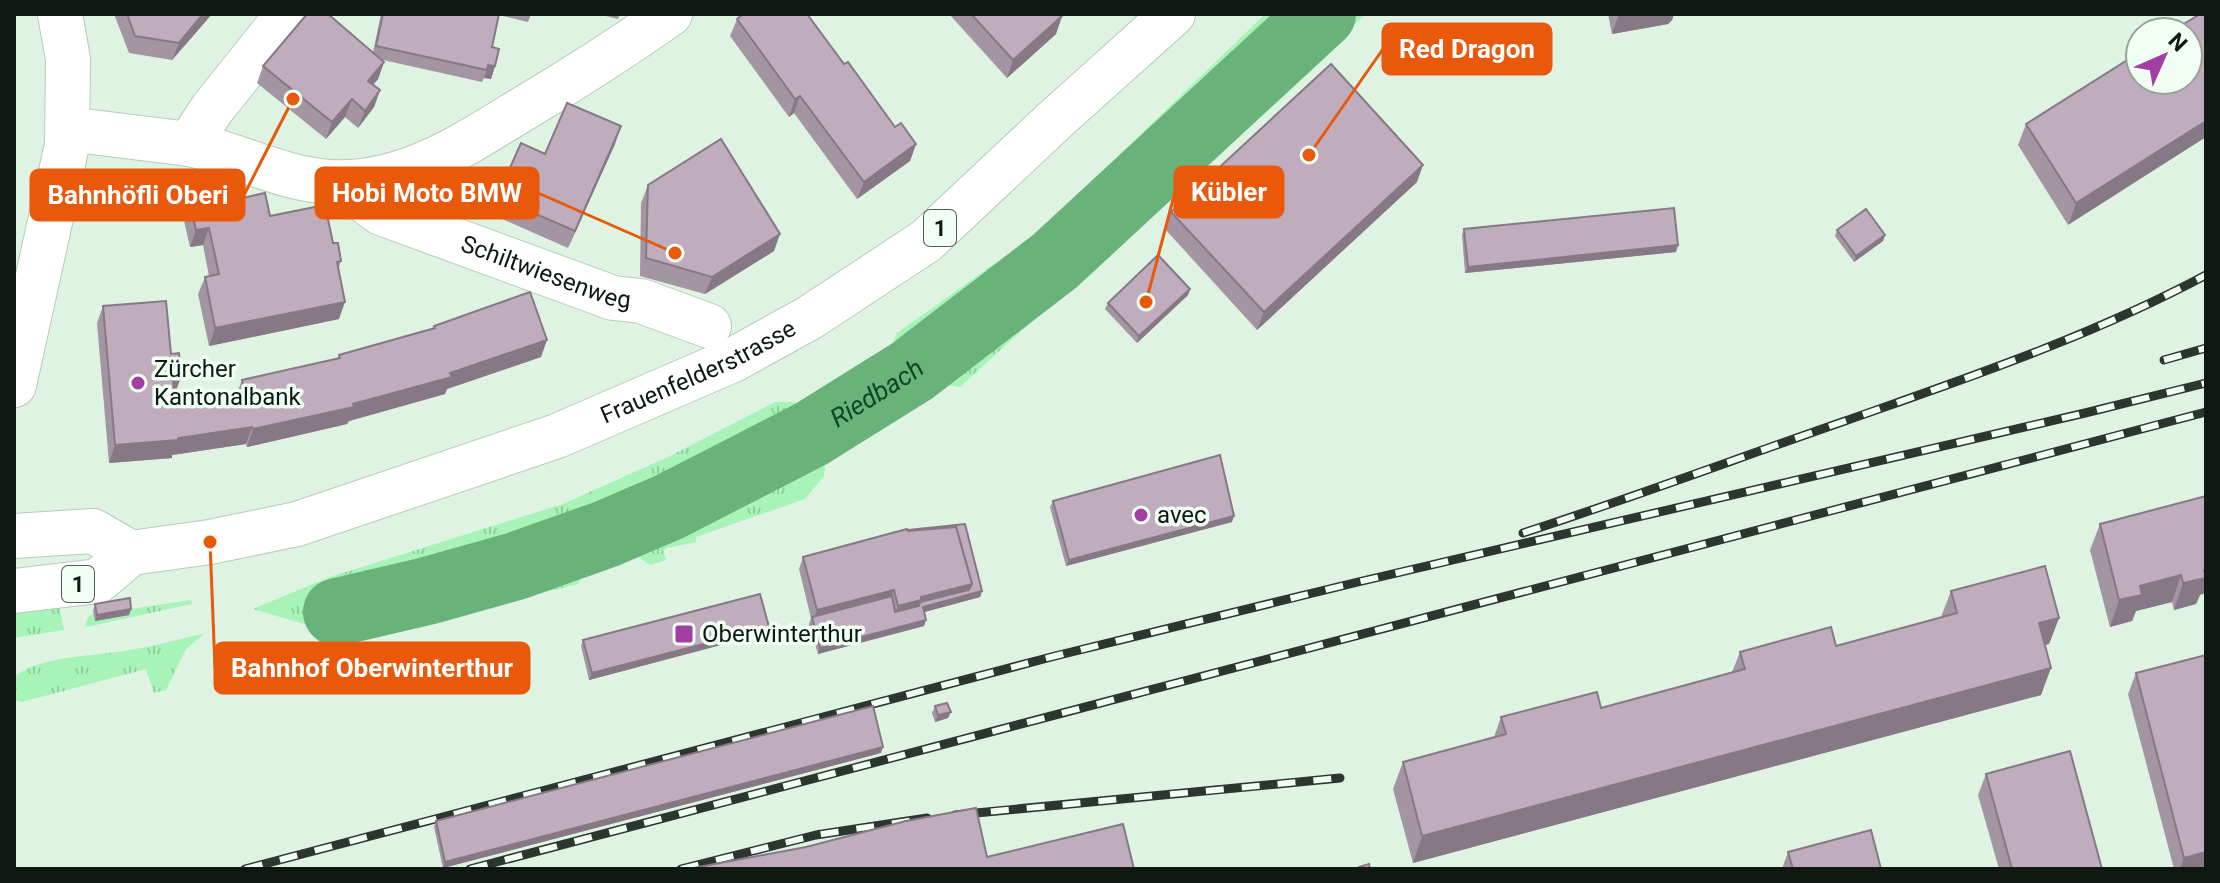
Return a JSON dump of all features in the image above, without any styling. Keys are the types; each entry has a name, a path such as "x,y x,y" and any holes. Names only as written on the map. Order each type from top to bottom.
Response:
{"street":[{"path":"14,385 67,145 68,59 60,14"},
{"path":"189,144 212,109 288,14"},
{"path":"68,129 189,144 266,169 327,182 397,175 441,157 574,78 670,14"},
{"name":"Frauenfelderstrasse","path":"131,553 210,542 297,524 557,436 733,360 809,318 926,241 1173,14"},
{"name":"Schiltwiesenweg","path":"350,182 362,199 381,213 613,298 641,301 709,326"},
{"name":"1","path":"14,536 93,531 131,553 98,581 14,591"}],"green space":[{"path":"1265,14 1366,14 960,387 919,381 894,341 897,333 1043,229"},
{"path":"775,402 795,402 821,442 824,476 805,499 696,537 696,542 663,549 666,560 650,565 637,556 584,571 578,584 343,643 341,635 253,609 330,577 563,504 670,456"},
{"path":"191,600 192,604 86,627 90,615"},
{"path":"59,605 64,630 14,638 14,611"},
{"path":"205,633 186,649 166,690 154,693 146,669 22,702 14,700 14,677 39,664 139,648"}],"building":[{"path":"127,14 203,14 179,43 135,36"},
{"path":"307,14 328,14 384,62 368,81 380,90 365,111 352,99 332,122 263,66"},
{"path":"383,14 499,14 492,47 499,49 495,66 488,65 487,70 376,46"},
{"path":"743,14 807,14 844,64 848,62 895,127 901,123 916,144 864,182 800,96 795,99 737,19"},
{"path":"971,14 1060,14 1062,16 1013,60"},
{"path":"2206,14 2206,121 2076,203 2026,124 2124,62 2124,96 2204,96 2204,16 2197,16"},
{"path":"1331,64 1423,165 1264,312 1171,212"},
{"path":"567,103 621,126 575,231 497,197 521,143 545,154"},
{"path":"721,139 780,234 712,277 646,258 648,185"},
{"path":"239,184 242,198 265,193 270,216 325,205 333,243 338,243 341,261 337,262 345,302 215,328 205,277 219,274 209,228 196,230 188,194"},
{"path":"1674,208 1678,245 1468,267 1464,229"},
{"path":"1866,209 1885,235 1856,256 1837,230"},
{"path":"1158,255 1190,289 1139,336 1108,303"},
{"path":"530,292 547,340 450,373 452,377 353,404 354,407 253,429 115,445 103,306 166,301 171,354 179,353 181,377 173,378 175,403 244,392 242,380 340,358 339,355 435,328"},
{"name":"avec","path":"1220,455 1234,516 1069,560 1053,501"},
{"path":"2206,496 2206,578 2183,583 2181,575 2140,586 2142,595 2119,600 2100,524"},
{"path":"965,524 982,591 923,607 926,620 820,648 812,617 892,596 895,612 919,606 920,602 969,590 972,584 956,527 908,530"},
{"path":"956,527 972,584 898,606 894,590 817,610 803,557 907,529"},
{"path":"2045,566 2059,618 2039,623 2051,668 1422,836 1403,762 1506,734 1501,717 1597,692 1601,708 1745,669 1740,652 1831,627 1836,646 1957,613 1951,591"},
{"path":"760,594 769,627 592,673 583,640"},
{"path":"130,598 131,609 97,615 95,604"},
{"path":"2206,655 2206,852 2184,858 2136,673"},
{"path":"947,703 951,712 938,715 935,706"},
{"path":"873,706 883,747 445,862 436,821"},
{"path":"2070,751 2102,869 2012,869 1986,774"},
{"path":"976,808 987,857 1123,824 1134,869 688,869 806,847 906,821"},
{"path":"1871,830 1881,869 1793,869 1788,852"}],"waterway":[{"name":"Riedbach","path":"337,612 516,566 606,534 669,507 811,434 912,371 1055,261 1322,14"}],"railway":[{"path":"1523,533 2028,355 2119,318 2206,275"},
{"path":"2164,360 2206,348"},
{"path":"245,869 1055,656 2206,383"},
{"path":"470,869 2206,412"},
{"path":"955,815 1340,778"},
{"path":"681,869 816,835 927,818"}],"place":[{"name":"Bahnhöfli Oberi","path":"293,99"},
{"name":"Red Dragon","path":"1309,155"},
{"name":"Hobi Moto BMW","path":"675,253"},
{"name":"Kübler","path":"1146,302"},
{"name":"Zürcher Kantonalbank","path":"138,383"},
{"name":"avec","path":"1141,515"},
{"name":"Bahnhof Oberwinterthur","path":"210,542"},
{"name":"Oberwinterthur","path":"684,634"}]}
